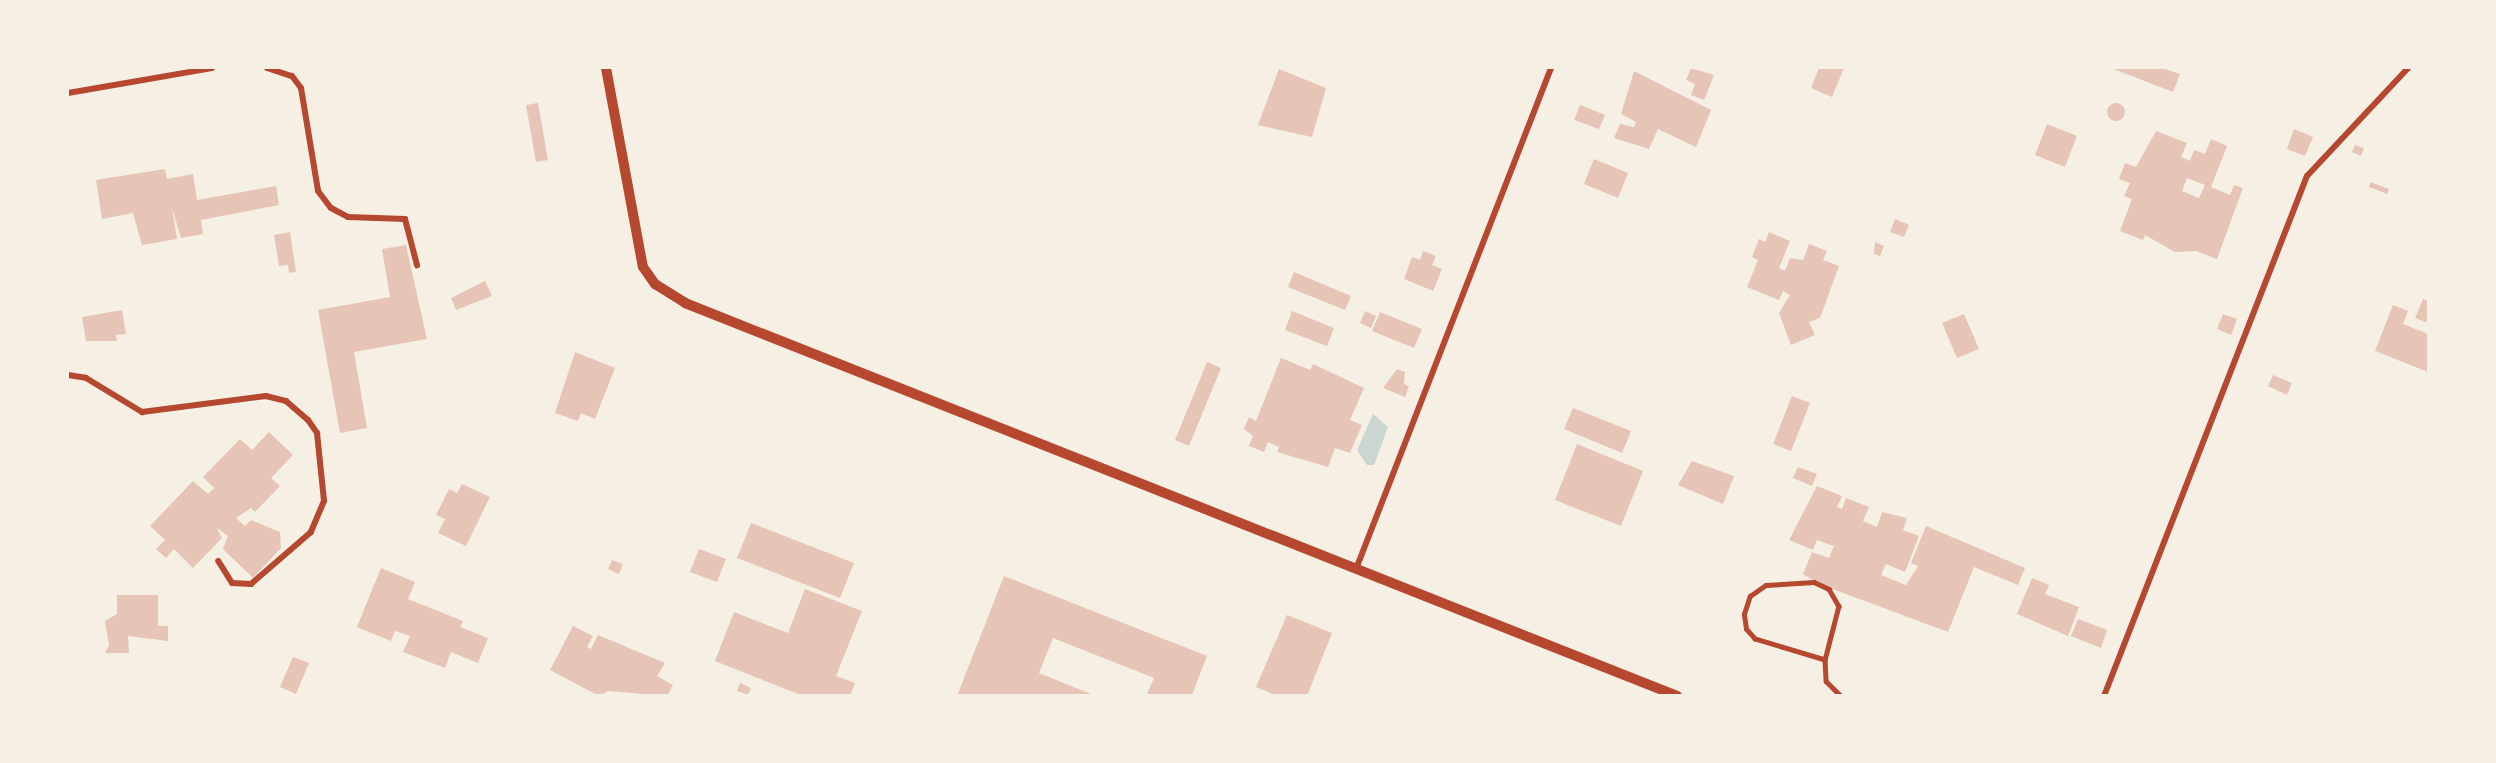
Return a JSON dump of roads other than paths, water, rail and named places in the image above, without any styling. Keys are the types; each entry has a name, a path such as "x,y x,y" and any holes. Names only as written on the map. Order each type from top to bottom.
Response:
{"street":[{"path":"68,93 212,68"},
{"path":"267,68 292,75 301,88 318,191 331,208 348,217 405,219 417,265"},
{"path":"606,68 643,267 675,296 727,321 1677,696"},
{"path":"1356,569 1551,68"},
{"path":"2104,696 2307,176 2408,68"},
{"path":"68,375 86,378 142,412 266,396 286,401 308,420 317,433 324,501 315,526 251,584 232,583 218,561"}],"lane":[{"path":"1825,660 1755,639 1746,629 1744,614 1750,596 1766,585 1814,582 1829,589 1839,606 1825,660 1826,681 1841,696"}]}
